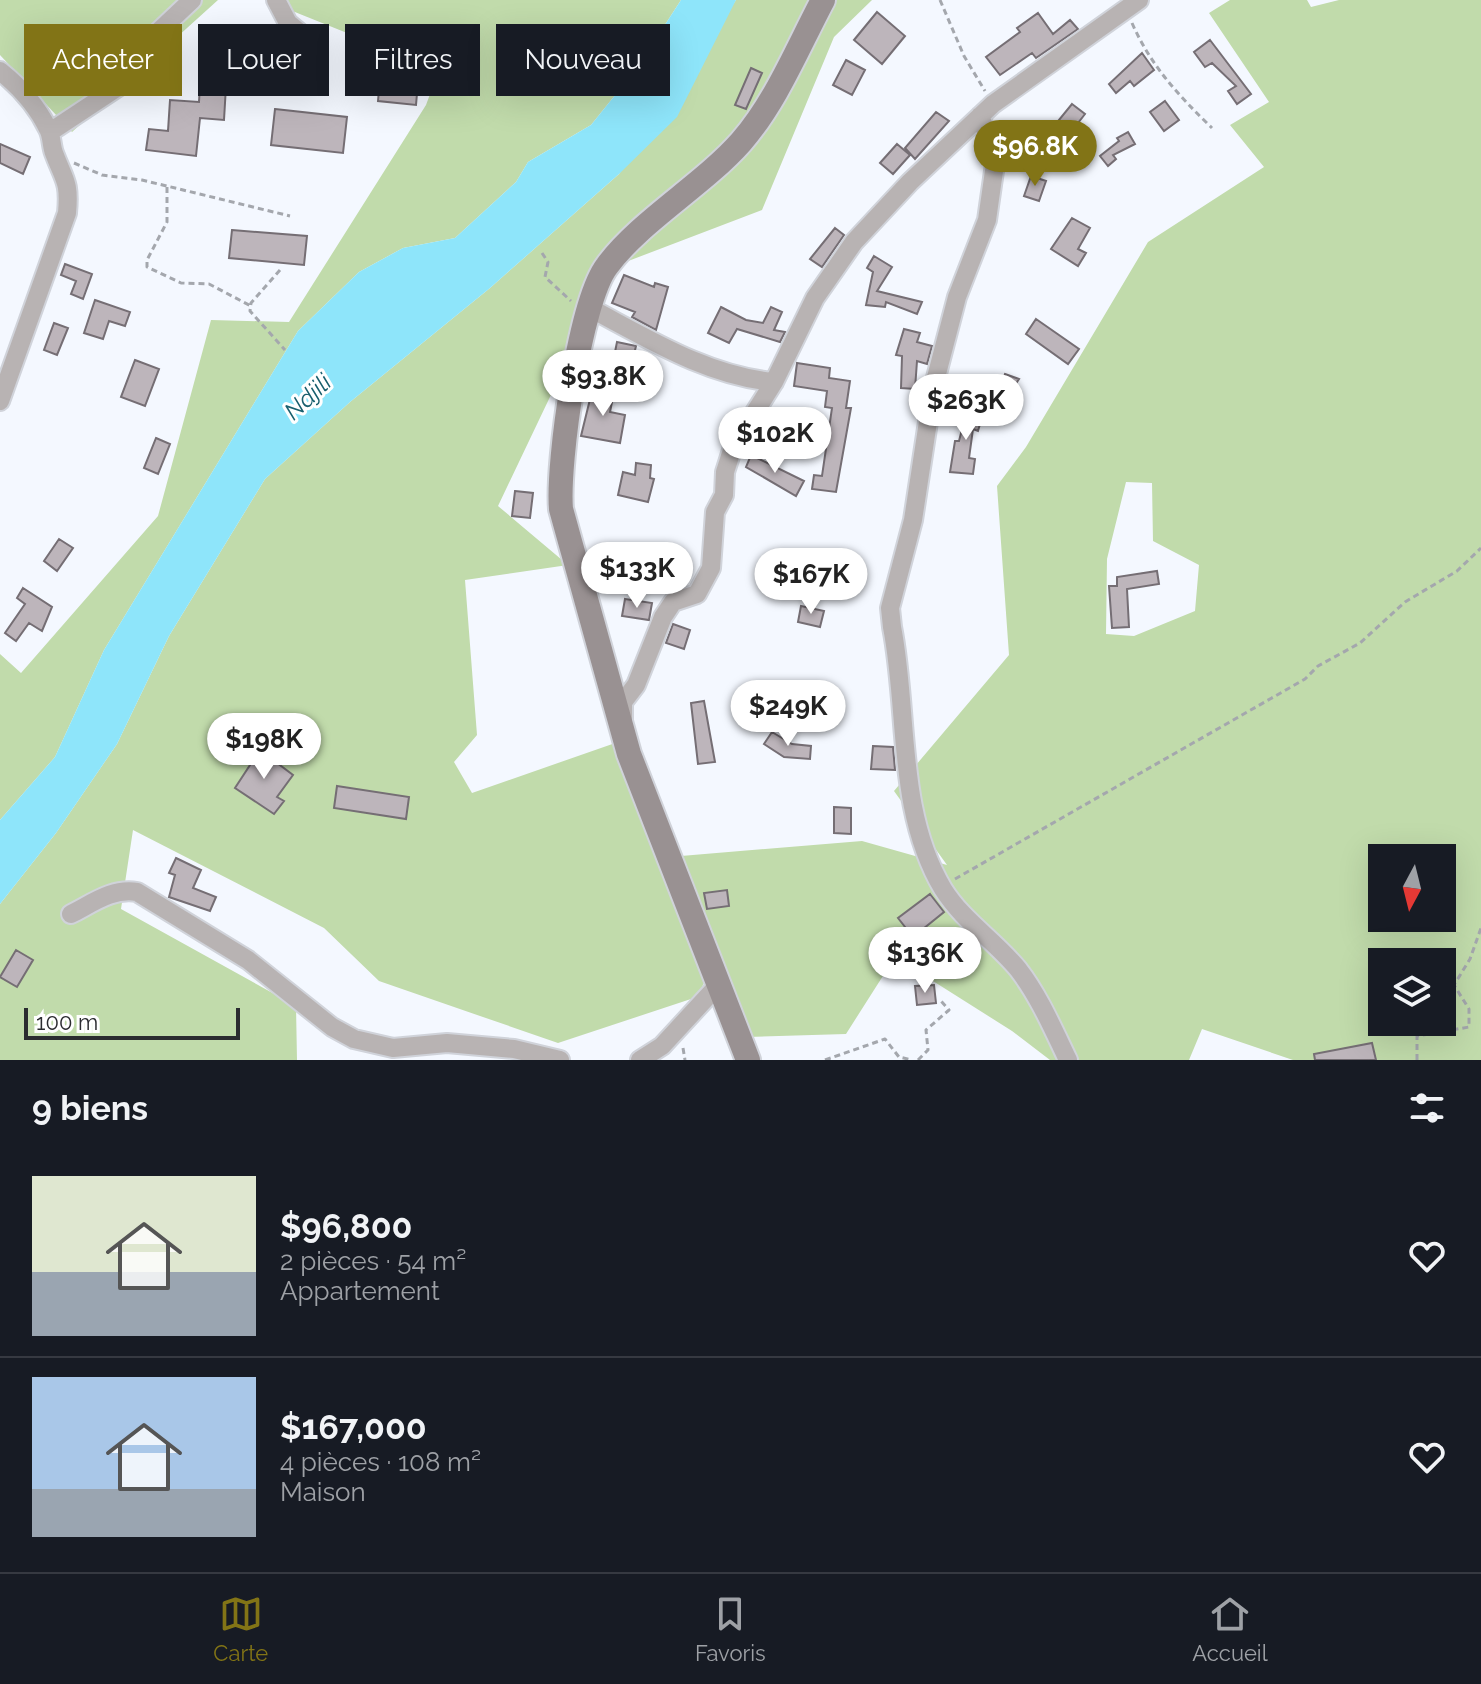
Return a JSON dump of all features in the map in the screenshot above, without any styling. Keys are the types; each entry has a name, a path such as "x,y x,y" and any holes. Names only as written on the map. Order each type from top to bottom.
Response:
{"street":[{"path":"50,132 121,85 157,33 192,0"},
{"path":"276,0 289,24"},
{"path":"748,1060 629,754 561,509 560,470 587,311 607,265 743,139 777,87 823,0"},
{"path":"629,754 623,702 636,685 663,617 673,602 697,594 711,568 715,512 724,495 725,472 733,447 774,382 815,298 854,242 986,110 1132,4"},
{"path":"0,71 22,90 50,132 55,157 66,175 67,213 0,401"},
{"path":"986,110 996,157 987,220 957,297 933,389 913,520 890,608 913,814 942,887 965,919 1017,968 1068,1060"},
{"path":"587,311 717,371 746,380 774,382"},
{"path":"71,914 108,895 123,890 137,892 248,960 332,1027 354,1039 393,1048 447,1043 536,1052 560,1060"},
{"path":"640,1060 662,1046 720,983"},
{"path":"377,1060 393,1048"}],"path":[{"path":"940,0 986,110"},
{"path":"1132,4 1147,56 1171,89 1212,128"},
{"path":"70,160 102,175 290,216"},
{"path":"167,187 167,222 147,260 147,267 181,283 209,284 251,306"},
{"path":"542,253 548,262 545,277 587,311"},
{"path":"280,270 250,311 285,350"},
{"path":"942,887 1305,679 1318,666 1360,643 1405,602 1457,571 1481,548"},
{"path":"1417,1060 1417,1036 1469,1027 1469,1009 1454,985 1470,959 1481,928"},
{"path":"918,1060 928,1050 926,1030 949,1010 940,1000"},
{"path":"825,1060 885,1039 899,1057 912,1060"}],"green space":[{"path":"0,0 218,0 182,33 182,24 24,24 24,81 0,55"},
{"path":"265,0 681,0 665,24 496,24 496,96 614,96 591,125 528,162 516,182 455,238 403,248 359,272 298,331 104,650 55,757 0,820 0,654 21,673 158,516 211,320 289,322 429,96 480,96 480,24 345,24 345,32"},
{"path":"736,0 872,0 834,37 762,210 623,263 589,315 498,506 568,565 465,580 477,735 454,762 472,793 621,741 710,971 697,997 558,1043 379,981 324,928 133,830 121,909 296,1006 297,1060 0,1060 0,904 56,833 117,744 169,636 265,479 350,402 490,288 619,174"},
{"path":"1230,0 1307,0 1311,7 1339,0 1481,0 1481,1060 1293,1060 1202,1029 1189,1060 1050,1060 1012,1031 895,957 846,1034 747,1037 681,856 862,841 947,865 894,791 1009,655 997,486 1026,447 1148,242 1264,167 1230,125 1269,102 1209,13","holes":["1126,482 1152,483 1153,541 1199,565 1195,611 1134,636 1106,634 1107,559"]},
{"path":"38,96 112,96 72,132"}],"water":[{"name":"Ndjili","path":"681,0 736,0 677,117 619,174 490,288 350,402 265,479 169,636 117,744 56,833 0,904 0,820 55,757 104,650 298,331 359,272 403,248 455,238 516,182 528,162 591,125 614,96 670,96 670,24 665,24"}],"building":[{"path":"877,12 905,36 882,64 854,40"},
{"path":"1038,13 1053,34 1070,20 1078,29 1036,58 1032,53 1000,75 986,57 1020,32 1017,28"},
{"path":"1210,40 1251,94 1237,104 1228,91 1236,86 1212,63 1205,67 1194,52"},
{"path":"1142,53 1154,70 1134,86 1130,81 1116,93 1109,84"},
{"path":"846,60 865,70 852,95 833,85"},
{"path":"751,68 762,73 746,109 735,105"},
{"path":"199,96 225,96 224,120 200,118 196,156 146,150 149,129 168,131 170,100 199,102"},
{"path":"378,96 417,96 416,105 378,101"},
{"path":"1165,101 1179,120 1164,131 1150,112"},
{"path":"1072,104 1085,114 1067,137 1054,126"},
{"path":"275,109 347,117 343,153 271,145"},
{"path":"936,112 949,121 915,159 905,148"},
{"path":"1128,132 1135,144 1113,155 1116,159 1108,166 1100,156 1119,141 1117,138"},
{"path":"0,144 30,157 23,174 0,163"},
{"path":"897,144 910,155 893,174 880,163"},
{"path":"1031,176 1046,181 1039,201 1024,196"},
{"path":"1072,218 1090,228 1078,249 1086,253 1078,266 1051,249"},
{"path":"835,228 844,235 822,267 810,259"},
{"path":"232,230 307,236 304,265 229,258"},
{"path":"874,256 892,267 877,291 922,302 917,314 886,302 885,307 866,305 873,272 867,268"},
{"path":"65,264 92,274 83,299 71,294 76,281 61,275"},
{"path":"624,275 654,287 655,283 668,287 656,330 632,317 635,312 612,303"},
{"path":"95,300 130,312 125,326 109,321 103,339 84,333"},
{"path":"721,307 746,320 763,323 771,307 782,312 774,330 785,332 780,342 737,329 729,343 708,333"},
{"path":"1036,319 1079,349 1068,364 1026,334"},
{"path":"54,323 68,328 57,355 44,350"},
{"path":"904,329 920,333 917,342 932,346 927,364 917,361 915,389 901,388 902,356 896,355"},
{"path":"617,342 636,346 630,371 612,367"},
{"path":"135,360 159,369 145,406 121,397"},
{"path":"797,363 830,368 829,378 850,381 846,408 851,408 836,492 812,489 814,475 822,476 832,408 825,407 827,391 794,386"},
{"path":"1005,374 1019,379 995,414 992,412"},
{"path":"593,387 614,392 610,412 625,415 620,443 581,436"},
{"path":"970,398 978,400 976,415 982,417 978,431 973,429 969,458 975,459 973,474 950,472 955,441 959,441"},
{"path":"156,438 170,444 158,474 144,468"},
{"path":"751,455 804,481 796,496 746,467"},
{"path":"636,463 651,465 650,478 654,479 648,502 618,495 623,472 635,475"},
{"path":"515,491 533,493 530,518 512,516"},
{"path":"59,539 73,548 57,571 44,561"},
{"path":"1157,571 1159,584 1127,589 1129,627 1112,628 1109,586 1117,586 1117,577"},
{"path":"23,588 52,607 42,631 29,623 16,641 5,633 25,604 17,598"},
{"path":"625,599 652,603 649,620 622,616"},
{"path":"801,606 824,611 820,627 798,622"},
{"path":"673,624 690,630 684,649 666,643"},
{"path":"704,701 715,762 698,764 691,703"},
{"path":"772,732 792,744 811,746 810,759 784,757 764,744"},
{"path":"873,746 893,747 895,770 871,769"},
{"path":"256,747 293,775 277,797 284,801 274,814 235,788 252,762 247,759"},
{"path":"337,786 409,797 406,819 334,808"},
{"path":"834,807 851,808 851,834 834,833"},
{"path":"176,858 201,870 193,888 216,897 210,911 169,897 175,875 169,873"},
{"path":"727,890 729,906 707,909 704,893"},
{"path":"930,894 944,912 913,937 898,918"},
{"path":"16,950 33,960 17,987 0,977"},
{"path":"934,985 936,1003 917,1005 915,986"},
{"path":"1372,1043 1376,1060 1315,1060 1314,1054"}]}
